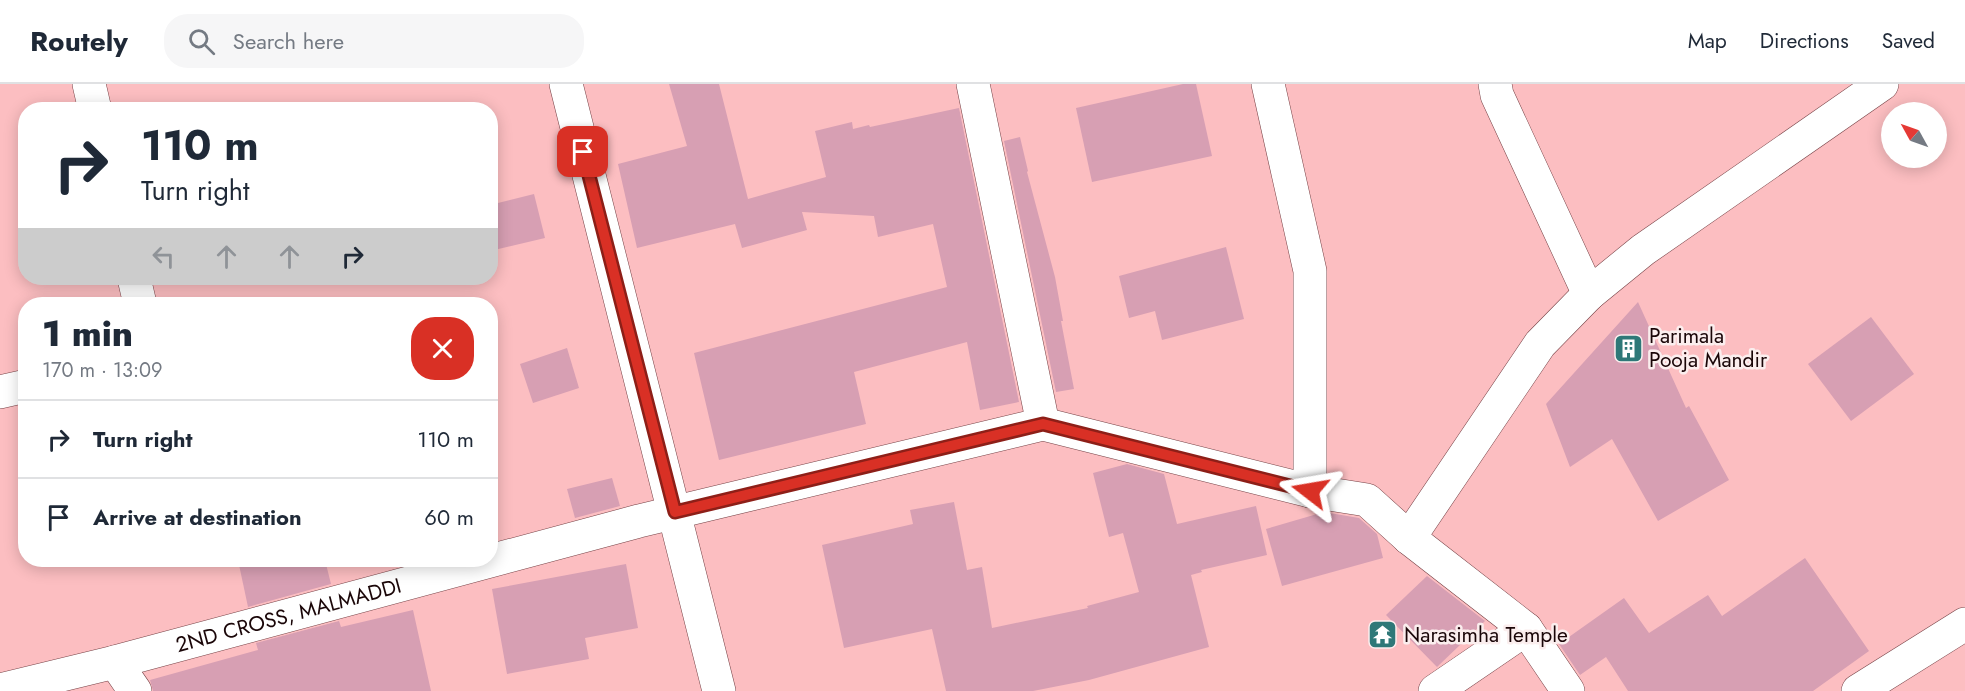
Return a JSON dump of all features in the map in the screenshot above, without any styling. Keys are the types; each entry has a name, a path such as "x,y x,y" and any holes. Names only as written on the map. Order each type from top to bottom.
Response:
{"street":[{"path":"89,84 93,102"},
{"path":"566,84 719,691"},
{"path":"973,84 1043,424"},
{"path":"1268,84 1310,271 1310,491"},
{"path":"1495,84 1497,95 1589,294"},
{"path":"1409,538 1540,344 1589,294 1643,250 1882,84"},
{"path":"0,392 18,388"},
{"name":"2ND CROSS, MALMADDI","path":"498,559 675,512 1043,424 1310,491 1367,500 1409,538 1526,629 1568,691"},
{"name":"2ND CROSS, MALMADDI","path":"0,690 115,662 470,567"},
{"path":"1858,691 1965,624"},
{"path":"1435,691 1526,629"},
{"path":"115,662 135,691"}],"building":[{"path":"669,84 719,84 748,199 826,177 815,131 852,122 853,129 869,125 870,127 959,108 1019,402 980,410 967,342 854,372 866,424 719,460 694,353 947,287 933,224 878,237 874,216 802,212 807,230 742,248 735,224 637,248 618,164 687,146"},
{"path":"1183,84 1196,84 1212,156 1092,182 1076,108"},
{"path":"1020,137 1055,277 1074,389 1056,392 1004,141"},
{"path":"534,194 545,238 498,249 498,203"},
{"path":"1226,247 1244,319 1162,340 1155,311 1129,318 1119,276"},
{"path":"1638,302 1686,408 1689,406 1729,480 1658,521 1612,439 1570,467 1546,404"},
{"path":"1871,317 1914,374 1851,421 1808,364"},
{"path":"567,348 579,388 533,403 520,364"},
{"path":"1127,464 1164,474 1177,524 1256,506 1267,555 1201,570 1202,572 1191,575 1209,647 1089,680 1033,691 946,691 932,629 844,648 822,545 913,524 910,510 954,502 967,570 982,567 992,628 1088,608 1087,606 1139,592 1123,533 1109,537 1093,473"},
{"path":"612,478 620,506 575,518 567,489"},
{"path":"1324,512 1359,518 1377,534 1383,558 1282,586 1266,529"},
{"path":"1805,558 1869,651 1813,691 1628,691 1606,657 1580,675 1559,644 1624,598 1649,633 1708,595 1722,616"},
{"path":"626,564 638,628 585,638 589,659 507,674 492,589"},
{"path":"239,567 327,567 331,584 248,607"},
{"path":"1427,576 1485,621 1437,667 1386,615"},
{"path":"413,610 431,691 153,691 150,680 258,650 256,643 339,621 341,627"}],"place":[{"name":"Parimala Pooja Mandir","path":"1628,348"},
{"name":"Narasimha Temple","path":"1383,635"}],"route":[{"path":"583,152 675,512 1043,424 1310,491"}]}
